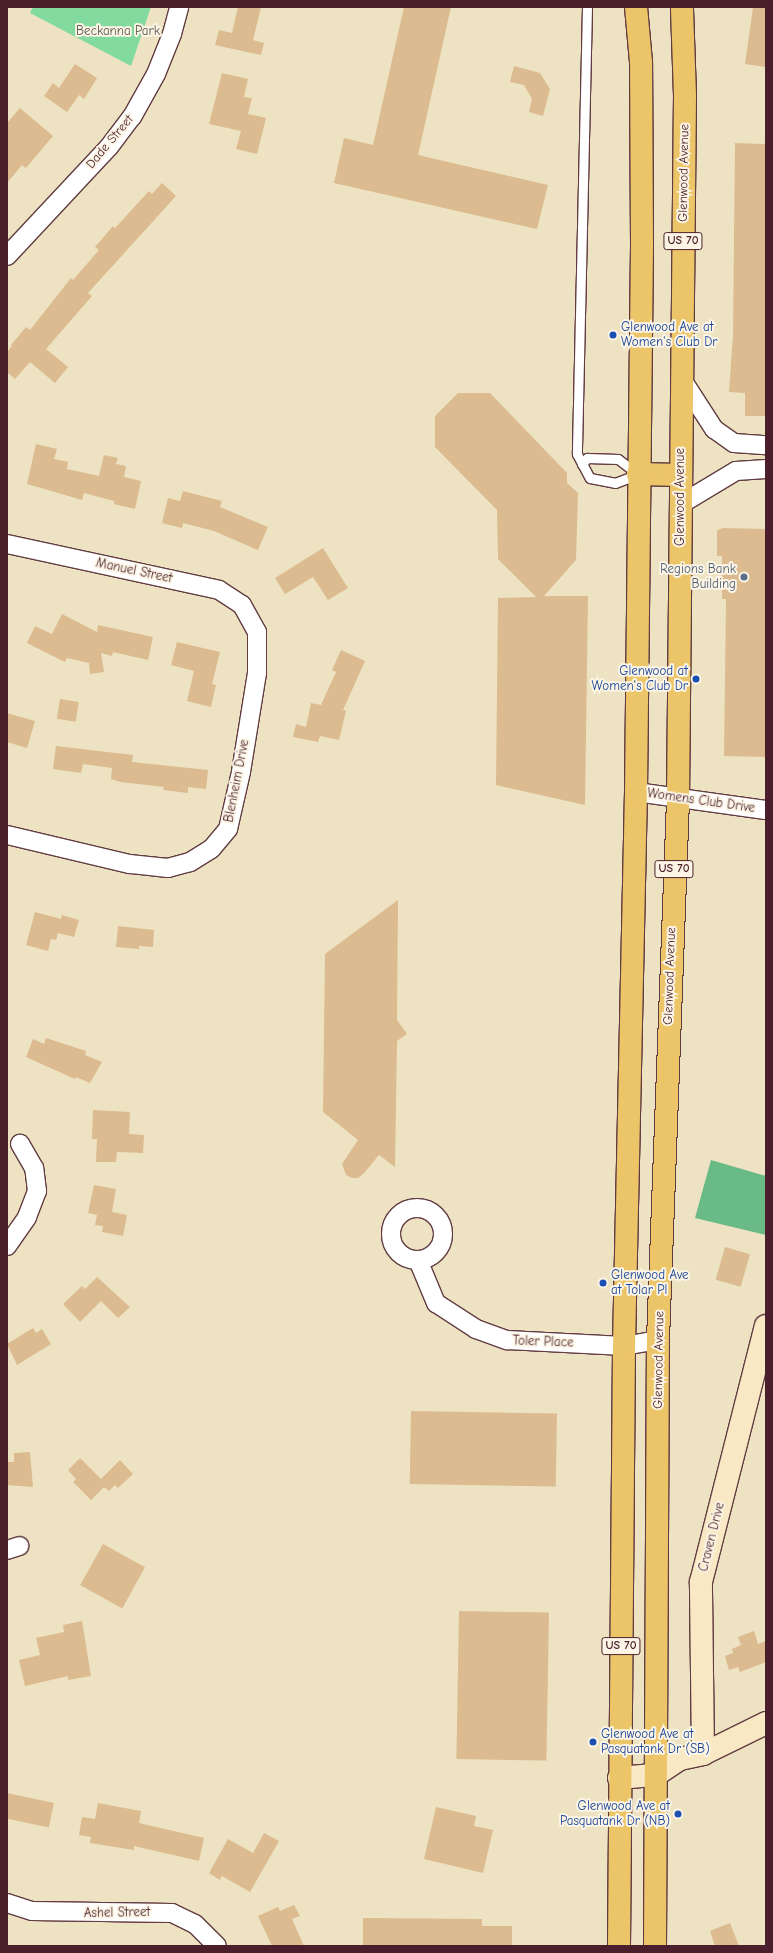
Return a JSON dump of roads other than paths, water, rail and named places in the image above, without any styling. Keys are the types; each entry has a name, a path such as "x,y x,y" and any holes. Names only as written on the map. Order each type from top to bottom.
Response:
{"main road":[{"name":"US 70","path":"619,1946 619,1778 624,1346 636,792 638,474 642,244 641,62 636,7"},
{"name":"Glenwood Avenue","path":"655,1946 658,1340 678,799 680,475 685,95 682,7"},
{"path":"638,474 680,475"}],"street":[{"name":"Dade Street","path":"7,256 109,147 132,117 156,74 172,34 179,7"},
{"path":"681,378 714,429 734,443 766,445"},
{"path":"681,504 736,470 766,469"},
{"name":"Manuel Street","path":"7,544 219,590 242,605 250,618"},
{"name":"Blenheim Drive","path":"7,835 129,864 168,868 190,862 211,849 228,829 241,772 257,673 257,632 250,618"},
{"name":"Womens Club Drive","path":"636,792 766,810"},
{"path":"7,1246 27,1217 37,1191 34,1168 20,1144"},
{"name":"Toler Place","path":"418,1260 436,1304 476,1329 507,1340 624,1346 658,1340"},
{"name":"Craven Drive","path":"703,1754 701,1582 766,1326"},
{"path":"619,1778 656,1775 680,1759 703,1754 766,1722"},
{"name":"Ashel Street","path":"7,1902 32,1911 172,1913 195,1924 218,1946"}],"lane":[{"path":"587,7 576,442 577,454 590,478 608,483 615,483 638,474"},
{"path":"582,464 587,458 618,459 638,474"}],"place":[{"name":"Glenwood Ave at Women's Club Dr","path":"613,335"},
{"name":"Regions Bank Building","path":"744,577"},
{"name":"Glenwood at Women's Club Dr","path":"696,679"},
{"name":"Glenwood Ave at Tolar Pl","path":"603,1283"},
{"name":"Glenwood Ave at Pasquatank Dr (SB)","path":"593,1742"},
{"name":"Glenwood Ave at Pasquatank Dr (NB)","path":"678,1814"}],"park label":[{"name":"Beckanna Park","path":"118,31"}]}
